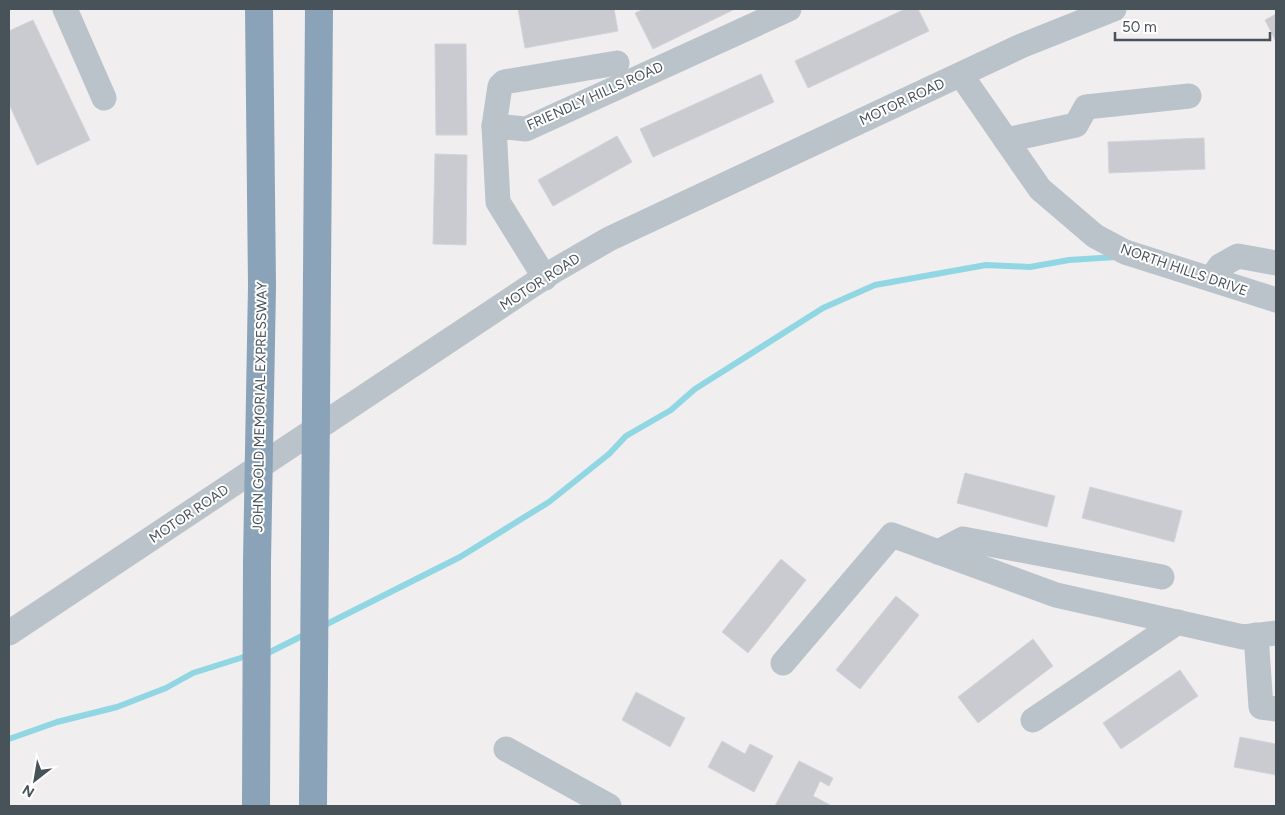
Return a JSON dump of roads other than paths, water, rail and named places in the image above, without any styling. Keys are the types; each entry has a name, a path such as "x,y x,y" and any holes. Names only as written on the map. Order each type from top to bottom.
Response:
{"highway":[{"name":"JOHN GOLD MEMORIAL EXPRESSWAY","path":"256,806 257,561 262,286 259,9"},
{"path":"313,806 318,264 318,9"}],"street":[{"path":"65,9 104,98"},
{"name":"FRIENDLY HILLS ROAD","path":"494,126 526,129 789,9"},
{"name":"MOTOR ROAD","path":"9,633 545,278 609,239 1021,46 1114,9"},
{"path":"545,278 498,202 494,126 500,86 504,82 618,63"},
{"name":"NORTH HILLS DRIVE","path":"961,74 1040,189 1095,236 1125,252 1276,300"},
{"path":"1006,140 1076,125 1086,107 1189,96"},
{"path":"1211,279 1220,266 1238,256 1276,263"},
{"path":"784,663 892,535 1056,595 1243,637 1266,634 1261,707 1276,708"},
{"path":"938,552 963,539 1162,577"},
{"path":"1033,720 1178,622"},
{"path":"506,749 609,806"}],"waterway":[{"path":"321,627 460,557 549,502 609,454 626,436 671,410 695,389 823,308 875,285 986,265 1030,267 1069,260 1116,257"},
{"path":"262,651 270,652 308,633"},
{"path":"9,739 57,722 117,707 166,688 193,673 250,655"}]}
